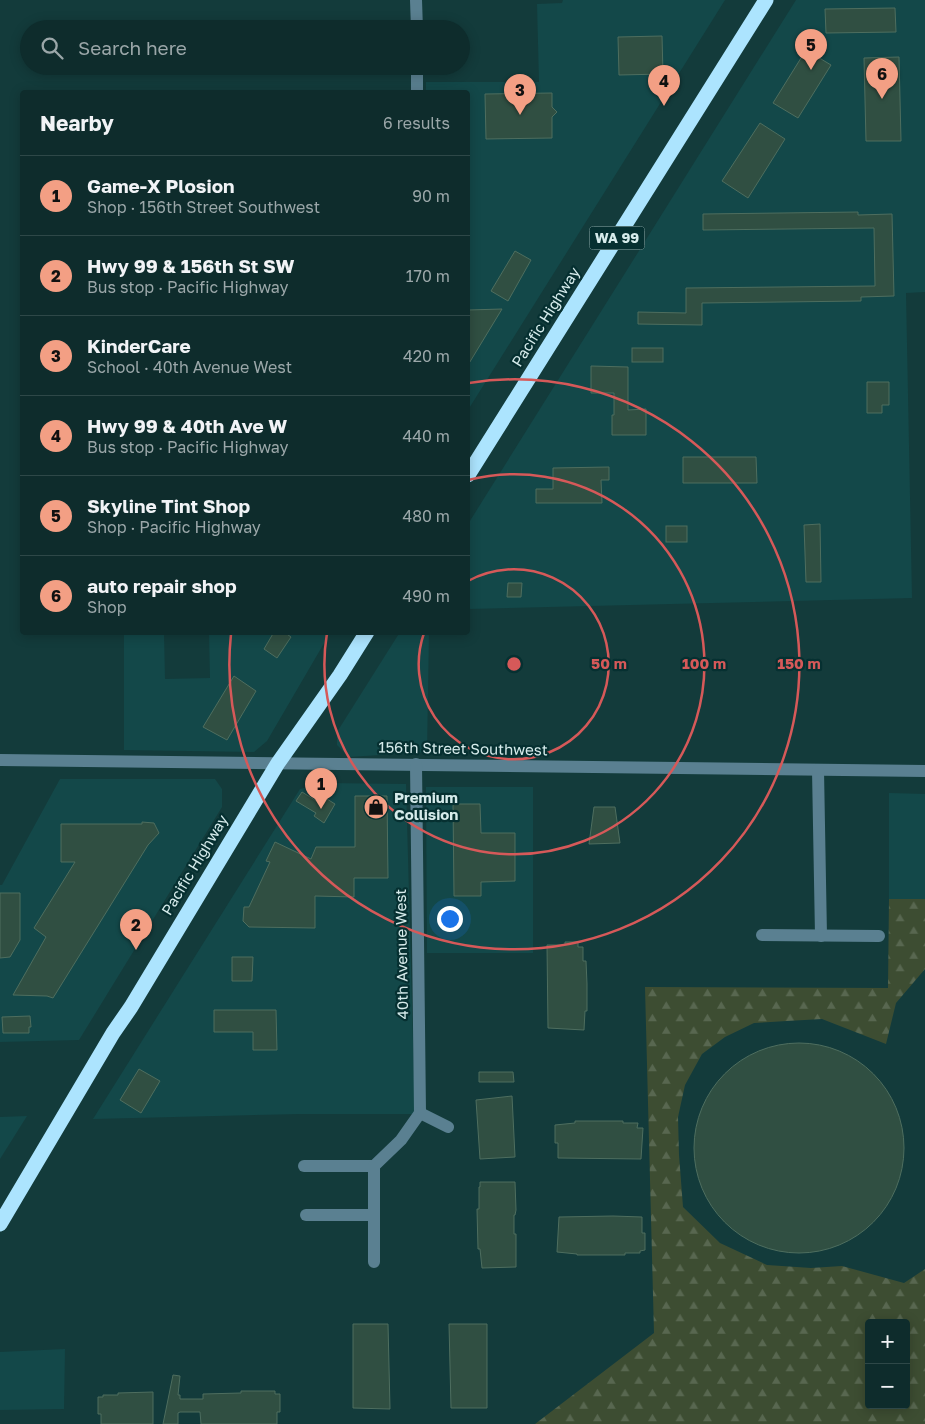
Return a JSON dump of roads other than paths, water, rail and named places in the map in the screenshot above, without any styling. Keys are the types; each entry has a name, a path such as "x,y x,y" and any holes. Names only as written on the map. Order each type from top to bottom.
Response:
{"highway":[{"name":"Pacific Highway","path":"470,473 766,0"},
{"name":"Pacific Highway","path":"0,1224 113,1033 131,1007 278,763 340,675 365,635"}],"street":[{"path":"416,0 416,20"},
{"path":"417,75 417,90"},
{"name":"156th Street Southwest","path":"0,760 925,771"},
{"name":"40th Avenue West","path":"416,764 420,1113"},
{"path":"818,770 821,936"},
{"path":"762,935 879,936"},
{"path":"304,1166 374,1166 401,1140 420,1113 448,1127"},
{"path":"374,1166 374,1262"},
{"path":"306,1215 374,1215"}],"place":[{"name":"Skyline Tint Shop","path":"811,70"},
{"name":"auto repair shop","path":"882,99"},
{"name":"Hwy 99 & 40th Ave W","path":"664,106"},
{"name":"KinderCare","path":"520,115"},
{"name":"Premium Collision","path":"376,807"},
{"name":"Game-X Plosion","path":"321,809"},
{"name":"Hwy 99 & 156th St SW","path":"136,950"}]}
